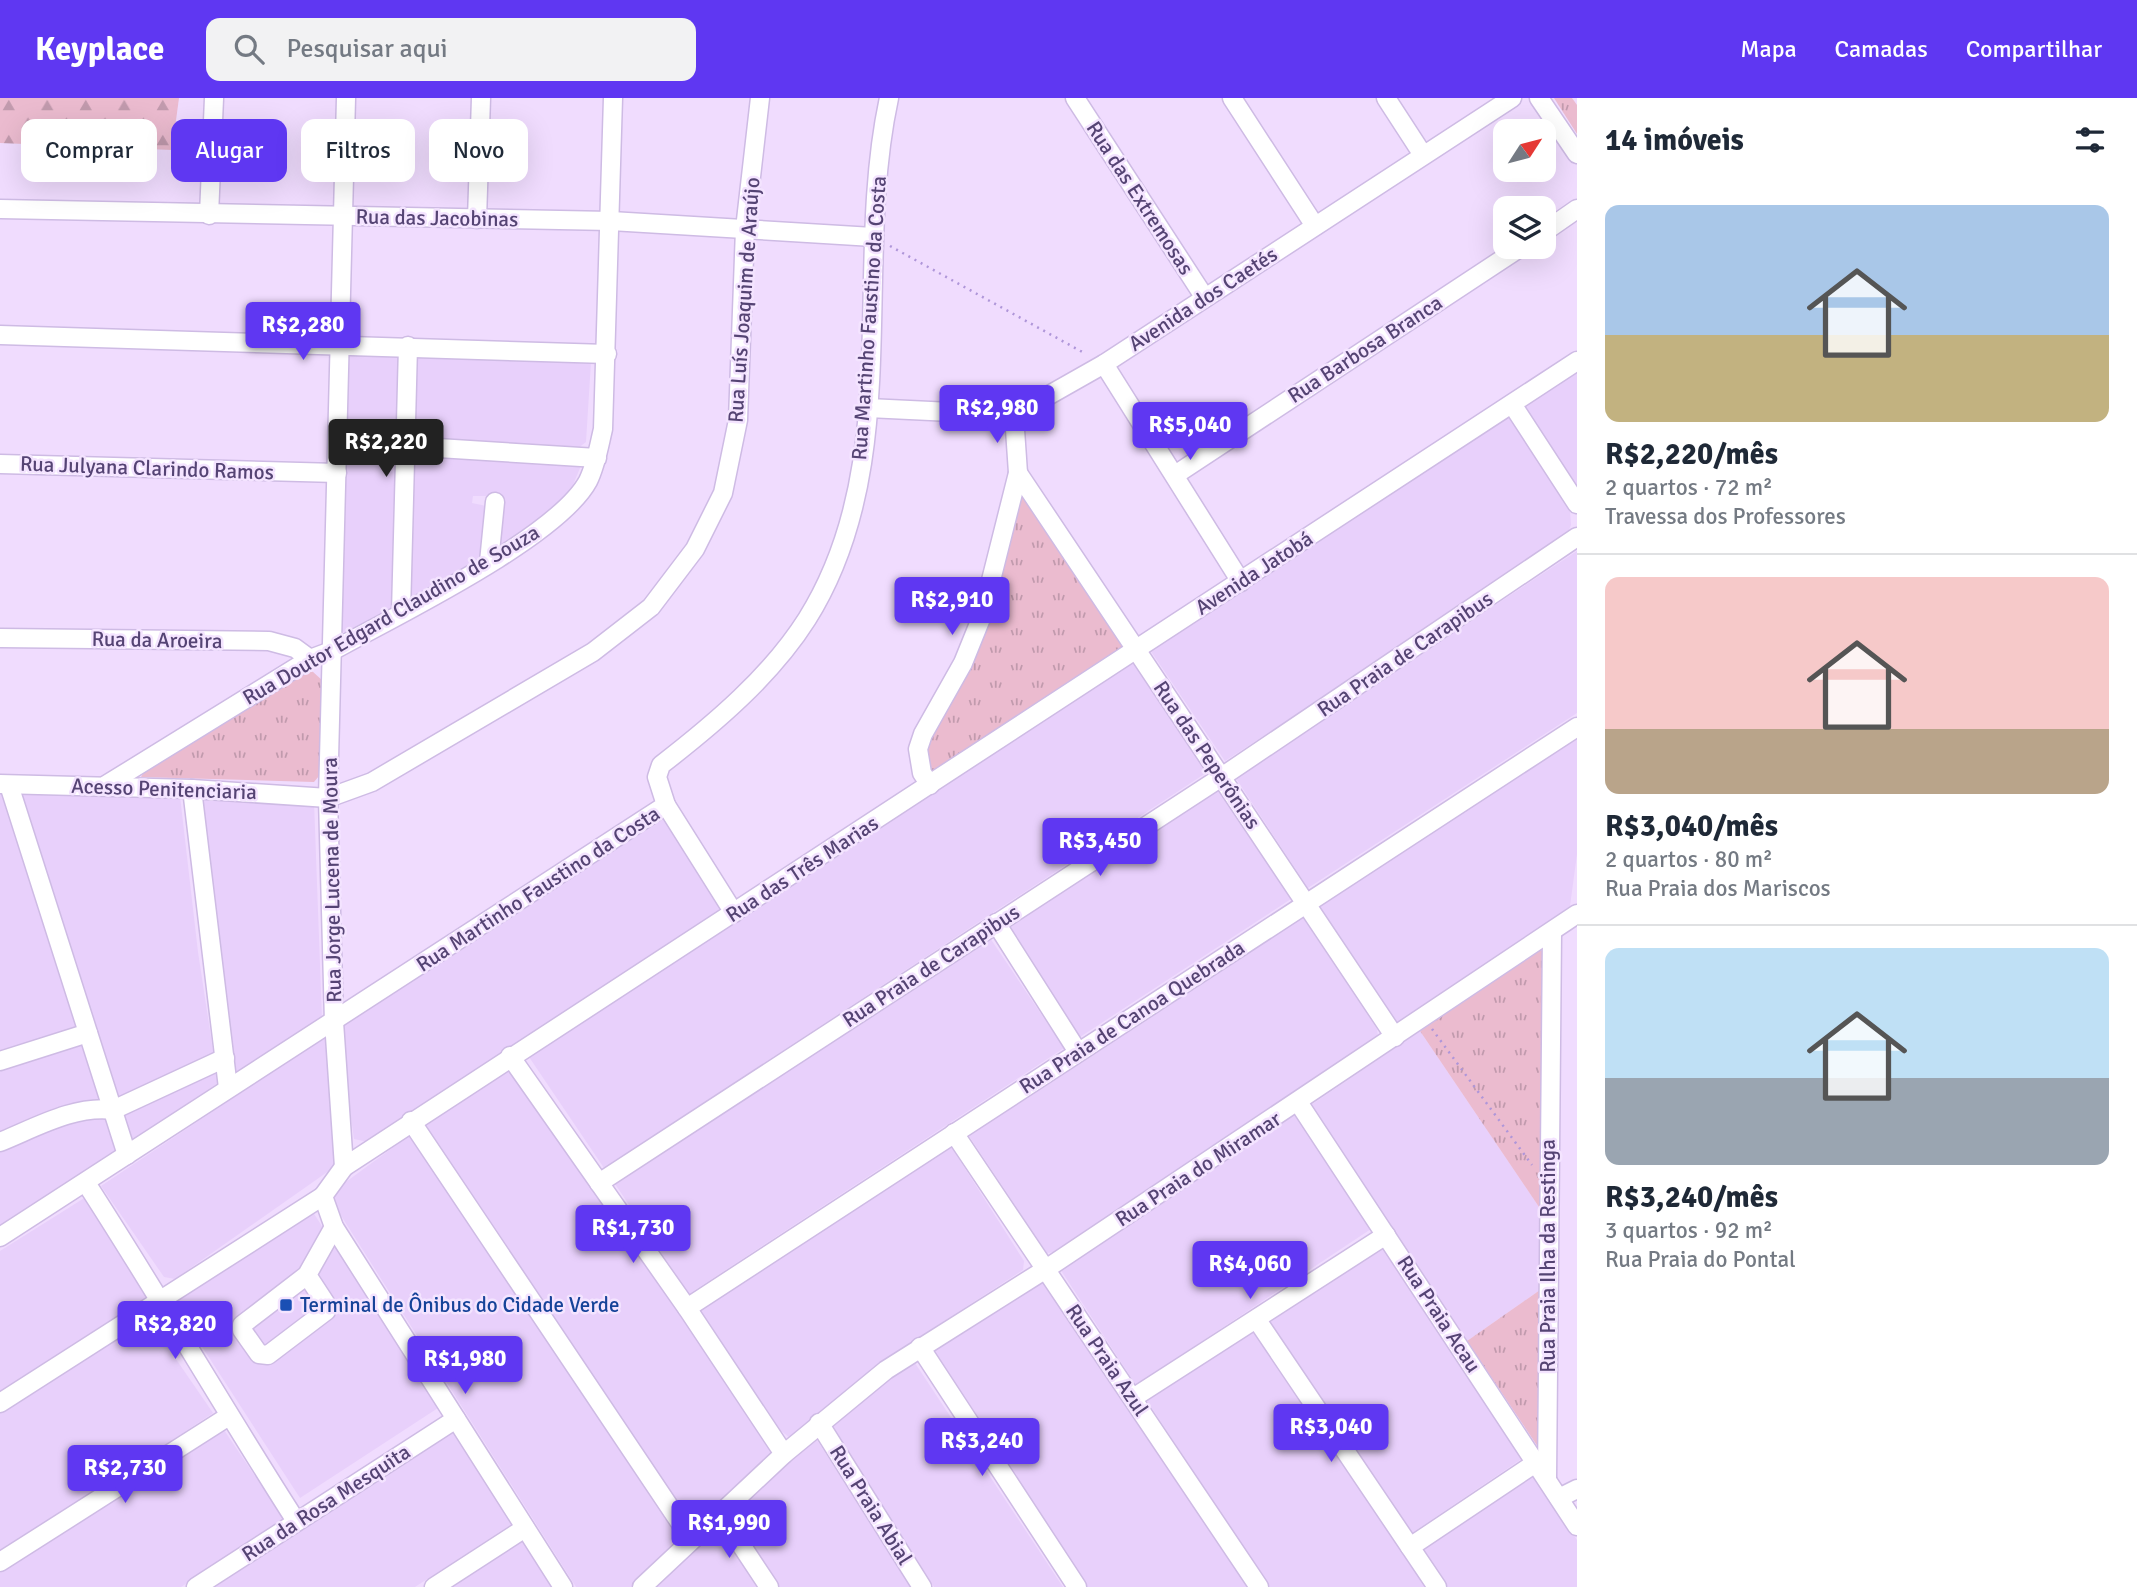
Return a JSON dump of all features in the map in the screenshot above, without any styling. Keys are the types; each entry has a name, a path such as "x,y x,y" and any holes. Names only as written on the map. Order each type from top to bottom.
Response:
{"street":[{"path":"209,215 214,98"},
{"name":"Rua Jorge Lucena de Moura","path":"344,1167 334,1023 328,798 334,650 338,344 346,98"},
{"path":"477,219 481,98"},
{"name":"Rua Doutor Edgard Claudino de Souza","path":"106,785 310,659 334,650 489,562 565,510 587,482 597,458 603,429 611,220 612,98"},
{"name":"Rua Luís Joaquim de Araújo","path":"328,798 372,782 593,652 651,607 695,549 723,493 738,420 745,229 760,98"},
{"name":"Rua Martinho Faustino da Costa","path":"0,1237 228,1088 334,1023 666,805 657,782 660,765 723,713 764,672 807,619 838,555 858,488 868,408 873,237 881,133 888,98"},
{"name":"Rua das Extremosas","path":"1075,98 1205,298"},
{"path":"1232,98 1315,226"},
{"path":"1386,98 1423,155"},
{"name":"Avenida dos Caetés","path":"1014,415 1104,364 1512,98"},
{"path":"1539,98 1577,154"},
{"name":"Rua das Jacobinas","path":"0,209 342,218 611,220 873,237"},
{"path":"1556,224 1577,209"},
{"name":"Rua Barbosa Branca","path":"1175,475 1503,259"},
{"path":"0,335 607,354"},
{"path":"401,612 408,346"},
{"name":"Avenida Jatobá","path":"930,785 1577,361"},
{"path":"1104,364 1241,582"},
{"path":"1512,404 1577,504"},
{"path":"868,408 1014,415 1018,473 982,616 963,663 920,742 919,761 930,785"},
{"path":"406,446 597,458"},
{"name":"Rua Julyana Clarindo Ramos","path":"0,464 337,473"},
{"name":"Rua das Peperônias","path":"1018,473 1395,1037"},
{"path":"489,562 495,502"},
{"name":"Rua Praia de Carapibus","path":"599,1183 1223,776 1577,537"},
{"name":"Rua da Aroeira","path":"0,638 269,641 295,649 310,659"},
{"name":"Rua Praia de Canoa Quebrada","path":"687,1308 1577,727"},
{"path":"4,784 127,1155"},
{"name":"Acesso Penitenciaria","path":"4,784 106,785 328,798"},
{"name":"Rua das Três Marias","path":"344,1167 510,1056 930,785"},
{"path":"192,789 228,1088"},
{"path":"666,805 734,913"},
{"name":"Rua Praia do Miramar","path":"642,1587 819,1423 920,1347 1046,1269 1577,914"},
{"path":"996,923 1079,1052"},
{"name":"Rua Praia Ilha da Restinga","path":"1548,1479 1548,1186 1552,933"},
{"path":"0,1060 88,1033"},
{"path":"510,1056 687,1308 784,1454"},
{"path":"0,1142 81,1111 96,1108 113,1110 225,1058"},
{"name":"Rua Praia Acau","path":"1298,1102 1577,1526"},
{"path":"411,1121 691,1539"},
{"name":"Rua Praia Azul","path":"954,1133 1259,1587"},
{"path":"0,1403 323,1196 344,1167"},
{"path":"86,1182 162,1300 229,1416 296,1521"},
{"path":"323,1196 334,1227 563,1587"},
{"path":"307,1275 326,1304 326,1311 268,1355 259,1354 242,1330 242,1325 307,1275 334,1227"},
{"path":"1133,1398 1387,1235"},
{"path":"1257,1320 1437,1587"},
{"path":"920,1347 1077,1587"},
{"path":"0,1562 229,1416"},
{"name":"Rua da Rosa Mesquita","path":"196,1587 457,1419"},
{"name":"Rua Praia Abial","path":"819,1423 922,1587"},
{"path":"1410,1547 1537,1462"},
{"path":"1559,1499 1577,1489"},
{"path":"720,1513 769,1587"},
{"path":"434,1587 525,1528"}],"path":[{"path":"873,237 1104,364"},
{"path":"1424,1018 1548,1186"}],"shaded area":[{"path":"346,353 403,355 393,608 347,633 341,631"},
{"path":"413,357 591,362 586,442 577,449 410,439"},
{"path":"1577,372 1577,488 1524,407"},
{"path":"1509,417 1570,510 1571,525 1565,540 1225,761 1150,650"},
{"path":"410,453 580,468 570,492 556,506 495,551 499,496 473,496 472,503 491,507 484,559 406,601"},
{"path":"1577,551 1577,713 1308,888 1235,777"},
{"path":"1136,659 1209,771 604,1168 529,1057"},
{"path":"1577,734 1577,854 1570,906 1559,918 1398,1023 1318,904"},
{"path":"1220,788 1291,899 1080,1037 1008,927"},
{"path":"0,789 4,789 116,1151 0,1230"},
{"path":"19,792 180,796 198,952 218,1083 132,1141"},
{"path":"203,797 314,801 322,1019 238,1073 233,1071 206,856"},
{"path":"658,817 665,817 724,910 368,1142 354,1139 346,1083 343,1024"},
{"path":"1301,915 1377,1029 1378,1036 1055,1252 1047,1253 967,1133"},
{"path":"990,938 1064,1048 689,1294 615,1184"},
{"path":"1420,1031 1541,1210 1540,1290 1467,1341 1311,1105"},
{"path":"327,1035 336,1161 333,1168 175,1279 164,1277 101,1186"},
{"path":"510,1067 774,1453 692,1524 689,1524 423,1127"},
{"path":"1295,1115 1371,1229 1136,1385 1060,1269"},
{"path":"410,1135 679,1540 631,1587 576,1587 328,1195"},
{"path":"950,1145 1024,1261 1023,1270 876,1365 790,1438 780,1430 700,1310"},
{"path":"86,1197 148,1296 0,1395 0,1251"},
{"path":"311,1209 438,1408 300,1498 173,1302"},
{"path":"1382,1246 1523,1458 1412,1533 1269,1320"},
{"path":"1046,1278 1247,1587 1087,1587 933,1351"},
{"path":"147,1317 213,1413 0,1554 0,1413"},
{"path":"1254,1330 1426,1587 1270,1587 1147,1401"},
{"path":"915,1363 1063,1587 934,1587 831,1428 879,1386"},
{"path":"222,1427 284,1519 181,1587 0,1587 0,1573"},
{"path":"453,1432 512,1524 415,1587 215,1587"},
{"path":"817,1440 912,1587 656,1587 782,1469"},
{"path":"1533,1473 1577,1540 1577,1587 1448,1587 1422,1548"},
{"path":"521,1537 554,1587 446,1587"}],"green space":[{"path":"0,98 179,98 176,119 171,119 171,150 157,149 157,119 21,119 21,144 0,143"},
{"path":"1554,98 1572,98 1577,105 1577,134"},
{"path":"1021,496 1028,499 1123,648 936,771 932,771 926,758 927,745 969,668"},
{"path":"312,671 323,681 319,776 314,782 141,777 144,772 298,675"},
{"path":"1541,950 1543,953 1541,1210 1420,1031"},
{"path":"1540,1290 1540,1450 1467,1341"}],"place":[{"name":"Terminal de Ônibus do Cidade Verde","path":"286,1305"}]}
